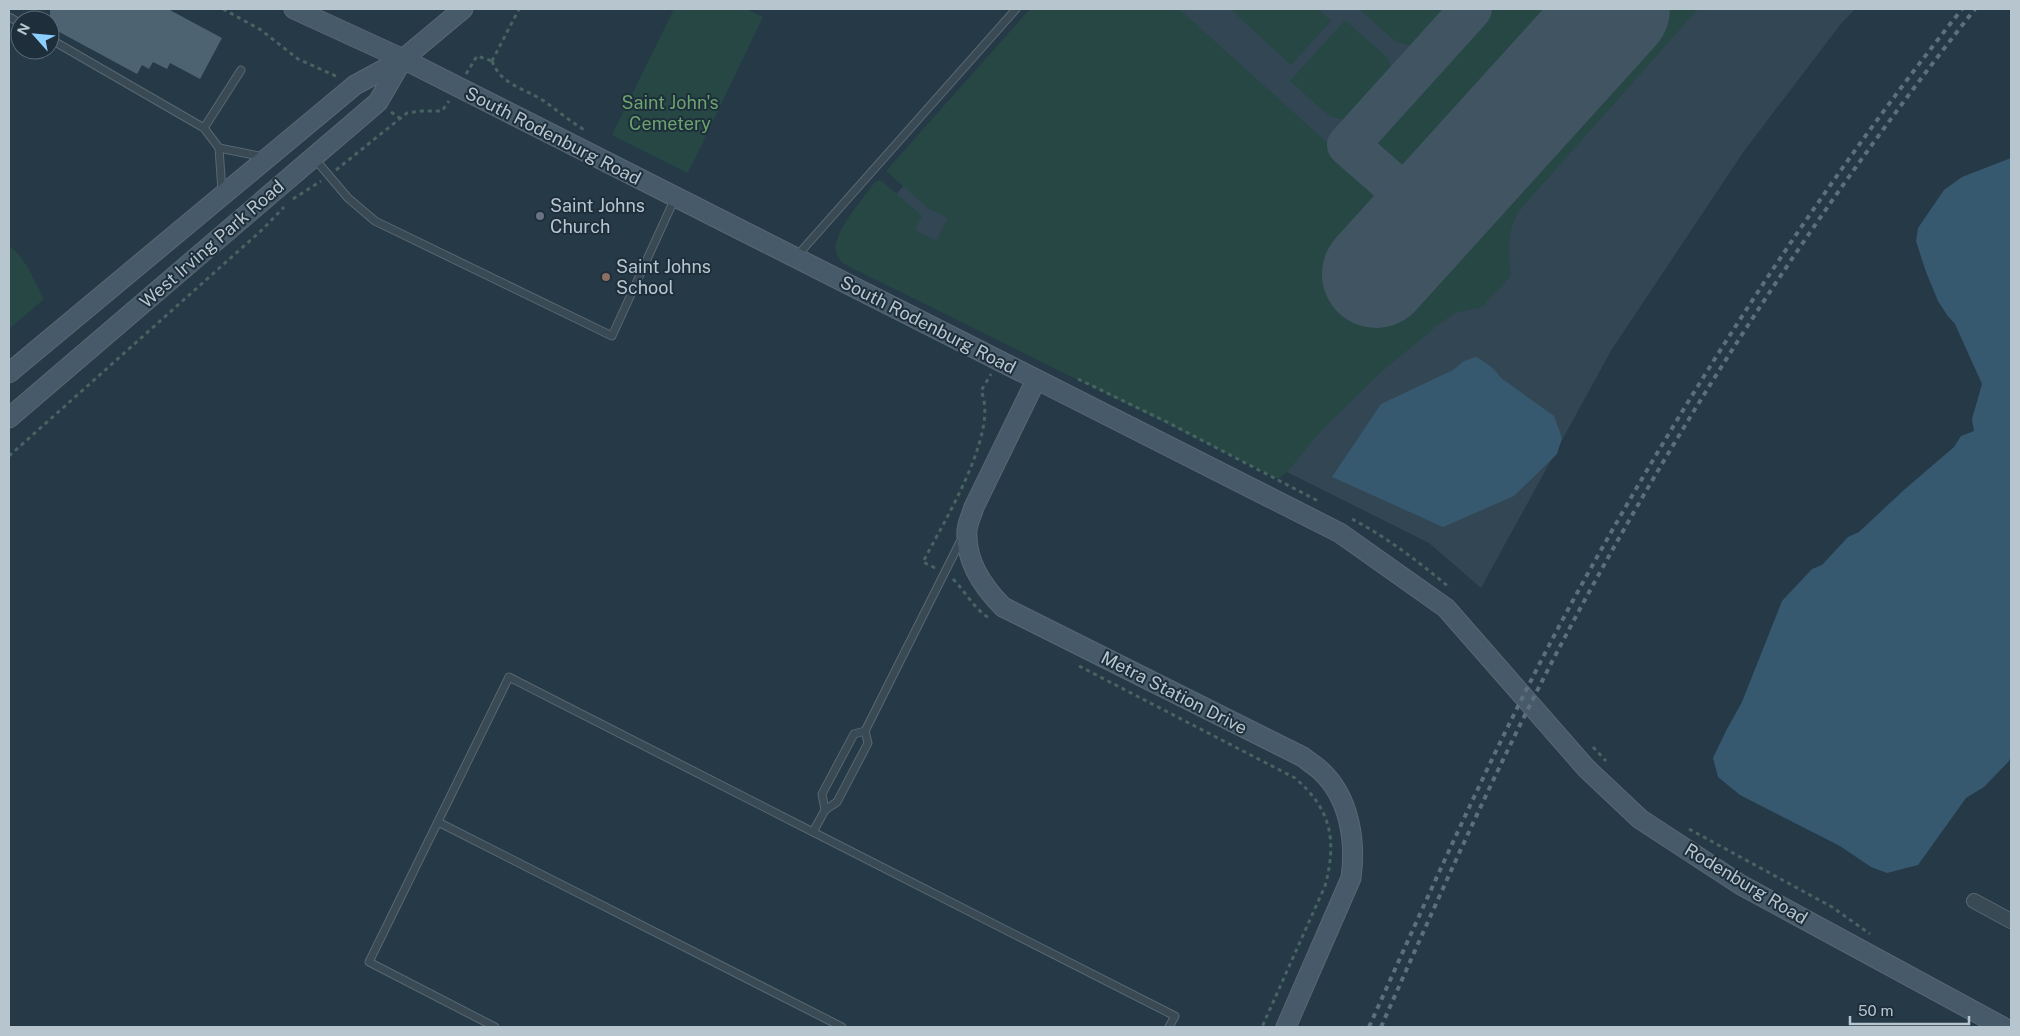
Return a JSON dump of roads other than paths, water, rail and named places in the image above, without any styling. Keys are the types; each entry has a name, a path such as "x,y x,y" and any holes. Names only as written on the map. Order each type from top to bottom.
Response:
{"street":[{"name":"South Rodenburg Road","path":"294,9 404,60 1340,532 1446,608 1523,697"},
{"name":"West Irving Park Road","path":"9,373 355,85 404,60 463,9"},
{"name":"West Irving Park Road","path":"9,418 378,102 404,60"},
{"name":"Metra Station Drive","path":"1036,380 974,507 967,529 969,552 978,574 990,595 1003,607 1303,757 1322,771 1337,790 1348,814 1353,862 1351,878 1286,1027"},
{"name":"Rodenburg Road","path":"1523,697 1586,768 1640,819 1741,885 2003,1027"},
{"path":"1974,901 2011,921"}],"lane":[{"path":"795,258 1016,9"},
{"path":"60,46 204,128 219,148 223,195"},
{"path":"204,128 241,70"},
{"path":"219,148 267,158"},
{"path":"314,158 348,198 375,221 612,336 676,198"},
{"path":"813,832 825,810 837,802 868,743 865,731 967,529"},
{"path":"495,1027 369,962 509,677 1174,1016 1170,1027"},
{"path":"825,810 822,794 854,734 865,731"},
{"path":"438,822 842,1027"}],"railway":[{"path":"1369,1027 1466,814 1517,708 1614,526 1706,373 1803,224 1907,79 1962,9"},
{"path":"1381,1027 1465,840 1509,748 1555,656 1648,487 1698,404 1803,242 1916,85 1975,9"}],"place":[{"name":"Saint Johns Church","path":"540,216"},
{"name":"Saint Johns School","path":"606,277"}],"park label":[{"name":"Saint John's Cemetery","path":"670,113"}]}
